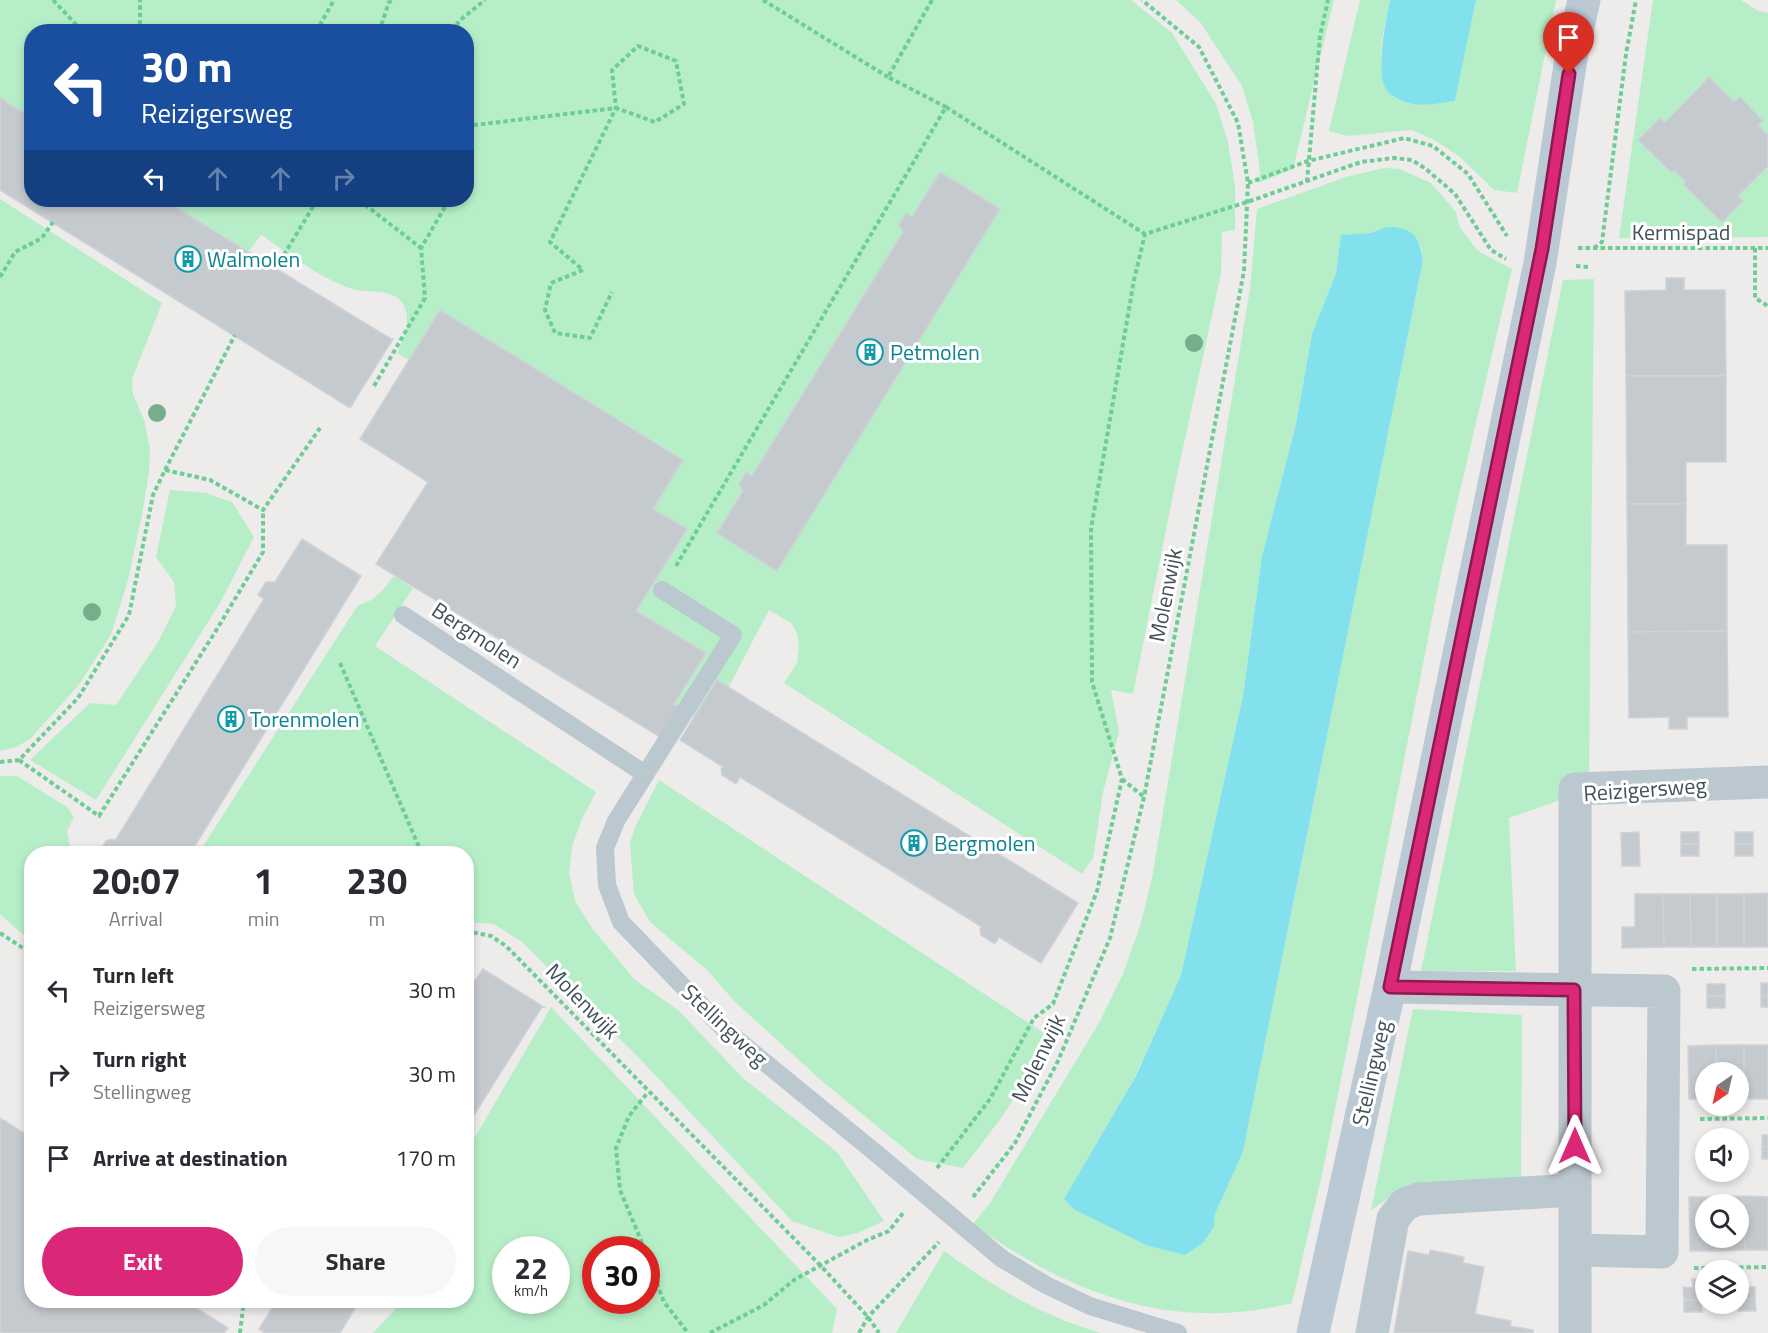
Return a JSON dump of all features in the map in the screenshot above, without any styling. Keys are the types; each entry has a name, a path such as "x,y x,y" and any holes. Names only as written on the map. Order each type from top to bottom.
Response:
{"street":[{"name":"Stellingweg","path":"1313,1333 1390,987 1541,256 1565,95 1584,0"},
{"name":"Reizigersweg","path":"1575,1333 1575,789 1768,782"},
{"path":"1390,987 1664,991 1662,1252 1576,1250"},
{"path":"1371,1333 1393,1219 1405,1204 1419,1199 1575,1190"}],"lane":[{"name":"Stellingweg","path":"662,590 733,635 616,821 605,848 607,885 621,922 724,1029 1001,1258 1046,1285 1090,1306 1178,1333"},
{"name":"Bergmolen","path":"403,615 645,774"}],"path":[{"path":"54,0 76,24"},
{"path":"140,0 140,24"},
{"path":"320,24 334,0"},
{"path":"382,24 389,2 394,0"},
{"path":"457,24 485,0"},
{"path":"763,0 888,77 946,107 1145,234 1247,202 1361,162 1394,158 1413,160 1455,194 1491,250 1507,259 1541,256"},
{"path":"888,77 933,0"},
{"name":"Molenwijk","path":"973,1197 1015,1143 1058,1061 1110,938 1144,797 1244,271 1248,183 1238,123 1199,47 1142,0"},
{"path":"1307,182 1320,36 1328,0"},
{"name":"Kermispad","path":"1636,0 1626,54 1602,242 1593,248 1768,248"},
{"path":"474,125 616,108 655,122 684,104 676,61 638,46 612,70 616,108 550,242 583,270 551,283 544,310 555,333 590,338 612,292"},
{"path":"662,590 946,107"},
{"path":"1248,183 1308,161 1404,138 1433,146 1468,174 1508,238 1541,256 1588,267"},
{"path":"276,268 313,207"},
{"path":"368,207 421,248"},
{"path":"374,386 425,298 421,248 445,207"},
{"path":"0,277 15,252 42,238 53,222"},
{"path":"932,1174 990,1099 1034,1018 1053,1004 1097,891 1122,779 1092,682 1091,529 1134,280 1145,234"},
{"path":"1755,248 1755,298 1768,306"},
{"path":"0,762 19,760 78,698 129,615 153,495 236,335"},
{"path":"19,760 99,816 218,629 263,552 263,510 320,428"},
{"path":"165,470 210,480 263,510"},
{"path":"340,663 419,846"},
{"path":"1122,779 1144,797"},
{"name":"Molenwijk","path":"474,931 491,936 506,946 820,1265 868,1317 879,1333"},
{"path":"0,933 24,949"},
{"path":"1664,991 1665,969 1768,968"},
{"path":"639,1236 620,1190 616,1148 629,1116 648,1092"},
{"path":"1663,1119 1768,1118"},
{"path":"710,1333 764,1305 794,1280 820,1265 867,1240 890,1231 904,1212"},
{"path":"859,1333 868,1317 937,1244"},
{"path":"1662,1252 1666,1268 1768,1267"},
{"path":"660,1292 664,1302 688,1333"},
{"path":"240,1333 243,1308"}],"green space":[{"path":"0,0 1131,0 1172,33 1216,104 1228,142 1235,186 1235,230 1222,232 1221,274 1133,694 1111,690 1119,732 1103,792 1093,858 1082,874 784,683 797,663 799,646 797,633 791,623 769,610 722,700 706,725 674,704 705,653 636,611 687,530 653,509 683,459 440,310 409,360 397,353 404,335 407,316 403,304 393,295 352,289 328,279 261,235 249,251 176,207 474,207 474,24 24,24 24,113 0,98"},
{"path":"1176,0 1334,0 1293,169 1258,183 1260,172 1253,122 1242,86 1200,22"},
{"path":"1360,0 1390,0 1384,26 1381,59 1387,88 1396,98 1420,104 1455,101 1476,0 1556,0 1517,193 1494,190 1460,157 1434,140 1412,130 1347,136 1329,131"},
{"path":"1653,0 1741,0 1758,11 1768,13 1768,237 1619,238"},
{"path":"1384,168 1400,169 1431,183 1456,212 1460,228 1478,251 1512,269 1442,568 1323,1170 1292,1303 1248,1311 1205,1313 1164,1310 1124,1301 1085,1288 1009,1249 973,1224 990,1203 1099,1023 1123,974 1141,923 1152,878 1250,289 1257,209 1346,177","holes":["1386,227 1421,246 1423,260 1243,1152 1215,1214 1214,1227 1203,1243 1185,1255 1148,1246 1075,1210 1181,975 1243,696 1262,556 1296,424 1312,334 1336,273 1341,236 1371,233"]},
{"path":"0,199 162,303 132,379 133,394 144,420 150,449 149,472 128,580 111,635 78,686 31,738 17,747 0,751"},
{"path":"1594,279 1589,782 1569,797 1509,818 1516,971 1421,971 1563,280"},
{"path":"170,490 206,493 232,502 254,537 220,603 96,800 30,760 90,703 116,705 158,642 176,606 174,582 156,557"},
{"path":"394,576 413,588 375,646 596,792 573,843 569,872 575,901 592,928 635,980 678,1010 744,1079 837,1152 884,1221 858,1233 838,1237 792,1221 640,1059 522,942 494,924 474,923 474,846 203,846 358,605 374,598"},
{"path":"0,776 17,776 67,807 74,817 67,831 70,846 24,846 24,936 0,914"},
{"path":"659,780 1053,1039 1002,1117 963,1168 917,1159 822,1081 735,1002 708,971 650,922 634,894 630,843 635,827"},
{"path":"551,1007 837,1309 832,1333 373,1333 396,1308 474,1308 474,1139"},
{"path":"1413,1009 1522,1015 1521,1184 1395,1194 1371,1210"},
{"path":"944,1251 982,1277 1038,1309 1101,1333 896,1333"}],"water":[{"path":"1390,0 1476,0 1455,101 1420,105 1401,100 1388,92 1384,84 1381,61"},
{"path":"1386,227 1395,227 1413,234 1419,244 1423,260 1243,1152 1215,1214 1214,1227 1203,1243 1185,1255 1148,1246 1075,1210 1064,1199 1135,1078 1181,975 1243,696 1262,556 1296,424 1312,334 1336,273 1341,235 1371,233"}],"building":[{"path":"1709,77 1734,102 1740,97 1763,121 1758,125 1768,135 1768,166 1738,196 1743,201 1722,222 1683,184 1686,182 1674,170 1672,173 1638,140 1660,118 1665,123"},
{"name":"Walmolen","path":"0,98 24,113 24,205 0,190"},
{"name":"Petmolen","path":"940,172 1000,209 777,571 717,533 743,491 739,484 746,472 752,476 903,232 899,225 906,213 912,217"},
{"name":"Walmolen","path":"27,207 175,207 393,339 350,408"},
{"path":"1666,278 1684,278 1684,290 1725,290 1726,376 1626,376 1625,291 1666,290"},
{"path":"440,310 683,460 653,509 687,529 636,611 706,653 674,704 679,707 660,737 376,564 428,482 360,439"},
{"path":"1626,376 1726,376 1726,462 1686,462 1686,504 1627,504"},
{"path":"1627,504 1686,504 1686,545 1727,545 1727,631 1628,632"},
{"name":"Torenmolen","path":"302,539 361,576 195,846 103,846 106,841 112,839 115,841 264,599 258,595 266,582 275,582"},
{"path":"1727,631 1728,717 1687,717 1687,729 1669,729 1669,717 1629,718 1628,632"},
{"name":"Bergmolen","path":"717,680 1078,903 1041,963 999,937 995,944 981,935 982,927 740,777 736,784 722,775 723,767 680,740"},
{"path":"1639,832 1640,866 1622,866 1621,833"},
{"path":"1681,832 1699,832 1699,844 1681,844"},
{"path":"1735,832 1753,832 1753,844 1735,844"},
{"path":"1681,844 1699,844 1699,856 1681,856"},
{"path":"1735,844 1753,844 1753,856 1735,856"},
{"path":"1768,893 1768,947 1744,947 1744,894"},
{"path":"1635,894 1663,894 1664,947 1622,948 1622,927 1635,927"},
{"path":"1663,894 1690,894 1691,947 1664,947"},
{"path":"1690,894 1717,894 1717,947 1691,947"},
{"path":"1717,894 1744,894 1744,947 1717,947"},
{"path":"483,969 544,1007 474,1115 474,982"},
{"path":"1761,983 1768,983 1768,995 1761,996"},
{"path":"1707,984 1725,984 1725,996 1707,996"},
{"path":"1768,995 1768,1007 1761,1007 1761,996"},
{"path":"1707,996 1725,996 1725,1008 1707,1008"},
{"path":"1716,1045 1717,1062 1695,1062 1695,1099 1689,1099 1688,1046"},
{"path":"1716,1045 1744,1045 1744,1062 1717,1062"},
{"path":"1744,1045 1768,1045 1768,1099 1749,1099 1749,1062 1744,1062"},
{"path":"0,1118 24,1133 24,1308 196,1308 228,1328 224,1333 0,1333"},
{"path":"1762,1135 1768,1135 1768,1147 1762,1147"},
{"path":"1762,1147 1768,1147 1768,1159 1762,1159"},
{"path":"1749,1196 1768,1197 1768,1250 1745,1250 1745,1248 1749,1248"},
{"path":"1689,1197 1695,1197 1695,1248 1718,1248 1718,1251 1690,1251"},
{"path":"1718,1248 1745,1248 1745,1250 1718,1251"},
{"path":"1430,1250 1464,1257 1463,1263 1484,1267 1475,1314 1511,1321 1510,1326 1533,1330 1533,1333 1394,1333 1408,1251 1429,1255"},
{"path":"1692,1279 1695,1279 1695,1300 1684,1300 1683,1287 1693,1288"},
{"path":"1749,1287 1755,1287 1755,1299 1749,1299"},
{"path":"1749,1299 1755,1299 1756,1311 1749,1311"},
{"path":"1684,1300 1695,1300 1695,1312 1684,1312"},
{"path":"272,1308 355,1308 340,1333 265,1333 259,1329"}],"place":[{"name":"Walmolen","path":"188,259"},
{"name":"Petmolen","path":"870,352"},
{"name":"Torenmolen","path":"231,719"},
{"name":"Bergmolen","path":"914,843"}],"route":[{"path":"1569,74 1542,249 1390,987 1574,990 1575,1146"}]}
